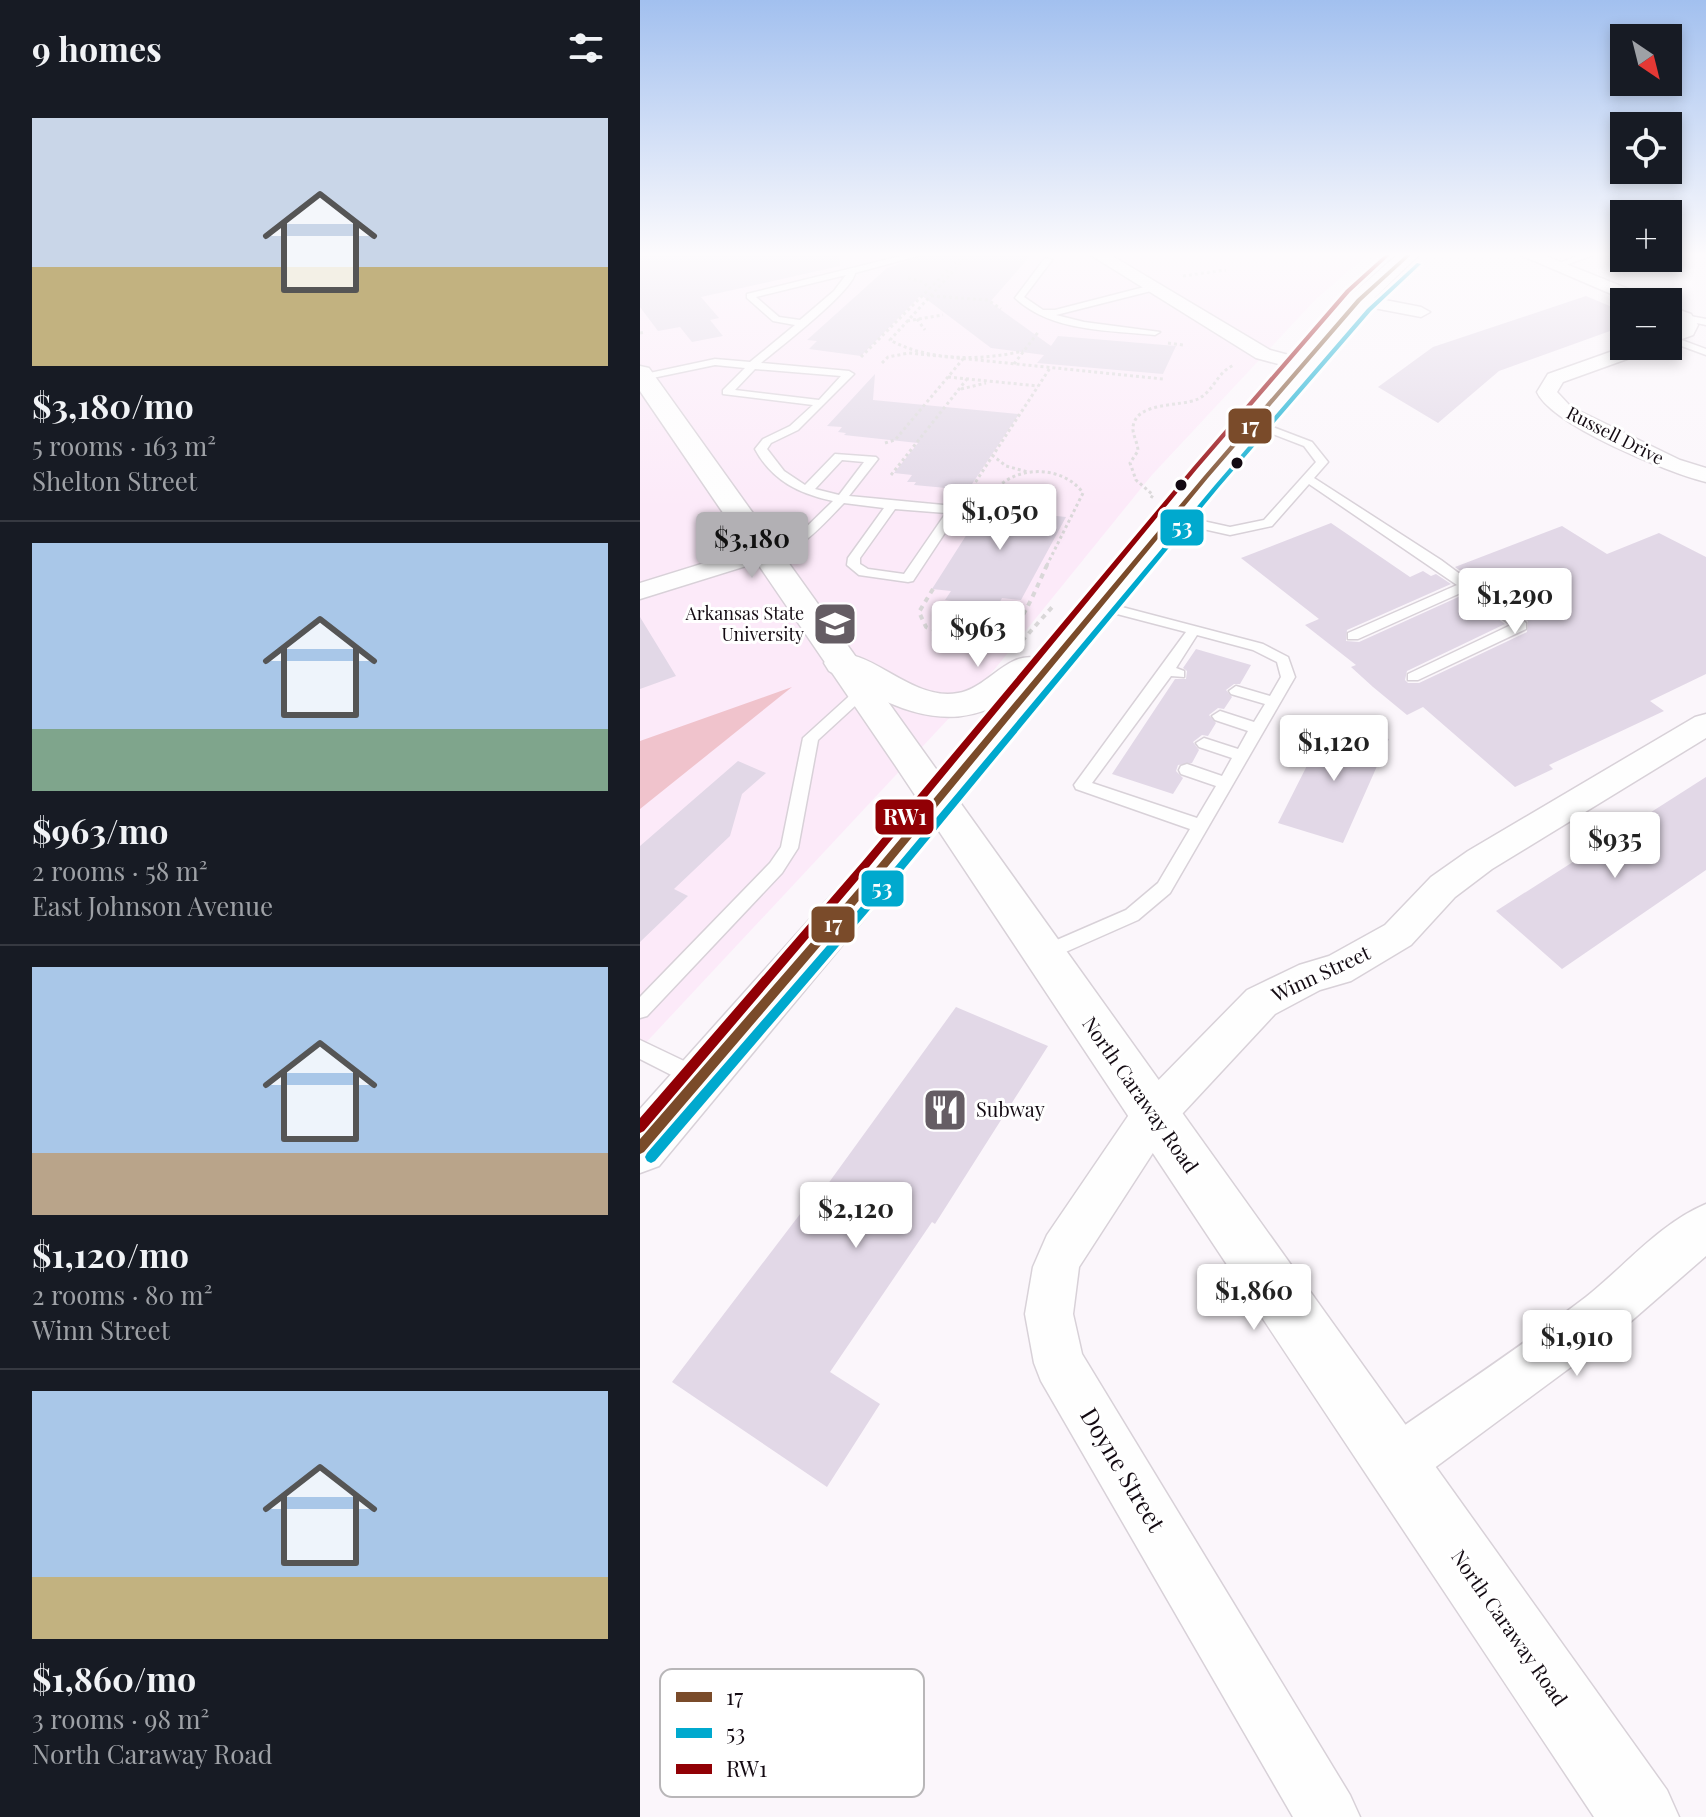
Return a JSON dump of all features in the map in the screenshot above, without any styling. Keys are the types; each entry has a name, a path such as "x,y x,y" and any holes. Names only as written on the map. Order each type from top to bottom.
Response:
{"main road":[{"path":"640,1148 937,801 1171,518 1326,339"},
{"name":"North Caraway Road","path":"641,375 1640,1817"},
{"path":"852,678 917,703 952,707 973,702 1004,688 1099,605"}],"street":[{"path":"1236,339 1263,354 1304,365"},
{"name":"Russell Drive","path":"1610,358 1555,378 1547,392 1551,401 1564,411 1672,465 1706,475"},
{"path":"640,591 766,552"},
{"name":"Winn Street","path":"1154,1114 1261,1002 1312,976 1338,970 1398,935 1443,887 1480,860 1706,724"},
{"name":"Doyne Street","path":"1154,1114 1056,1267 1049,1314 1059,1363 1328,1817"},
{"path":"1395,1464 1604,1313 1659,1263 1706,1227"}],"lane":[{"path":"784,339 727,392 821,403"},
{"path":"1682,343 1706,352"},
{"path":"641,375 715,362 849,374 794,428 767,441 761,449 775,467 806,491 954,510 908,578 864,572 853,565 854,558 893,503"},
{"path":"1171,518 1230,531 1268,523 1322,462 1308,444 1253,423"},
{"path":"766,552 800,540 843,497 872,459 839,456 806,491"},
{"path":"1307,478 1521,626 1413,677"},
{"path":"1353,636 1466,586"},
{"path":"1043,954 1132,915 1164,888 1288,677 1283,660 1258,647 1099,605"},
{"path":"1194,630 1173,672 1117,751 1082,785 1201,826"},
{"path":"640,1010 776,868 789,848 811,738 852,678"},
{"path":"1236,691 1274,702"},
{"path":"1220,716 1258,729"},
{"path":"1204,743 1242,756"},
{"path":"1187,770 1226,783"},
{"path":"640,1049 700,1079"}],"path":[{"path":"858,361 880,339"},
{"path":"891,339 897,346 998,358 1023,351"},
{"path":"1013,364 1033,339"},
{"path":"882,363 888,357 909,353 1163,379"},
{"path":"882,444 895,440 963,359"},
{"path":"1143,507 1153,495 1131,472 1130,463 1138,451 1133,427 1136,420 1150,409 1197,399 1205,394 1220,371 1235,365"},
{"path":"969,492 1050,368"},
{"path":"948,377 1038,386"},
{"path":"885,483 967,379"},
{"path":"955,393 973,384 995,382"},
{"path":"1017,384 1031,396"},
{"path":"933,589 919,612 926,627 940,634 986,637 1017,623 1083,499 1079,483 1059,475 1016,470 992,455"},
{"path":"984,507 1003,483 1014,477 1037,473"},
{"path":"1018,645 1060,599"}],"shaded area":[{"name":"Arkansas State University","path":"640,339 1279,339 1151,476 994,670 640,1049"},
{"path":"792,687 640,809 640,741"}],"building":[{"path":"878,339 861,356 809,349 817,341 807,340"},
{"path":"979,339 1041,339 1051,346 1056,339 1091,339 1176,346 1163,374 1037,363 1044,355 991,348"},
{"path":"1458,339 1588,339 1499,371 1438,423 1378,387 1433,347"},
{"path":"875,374 873,400 1019,414 968,490 914,485 916,482 907,482 912,475 894,473 918,443 844,435 846,433 838,432 842,427 827,426"},
{"path":"995,490 1050,496 1045,505 1052,506 1047,515 1066,517 1021,600 1002,598 997,607 988,605 982,615 951,611 957,602 945,600 951,591 932,589"},
{"path":"1331,523 1410,577 1423,571 1431,576 1436,574 1451,584 1347,630 1346,641 1359,642 1465,594 1505,624 1407,671 1405,680 1408,683 1419,683 1527,632 1528,621 1455,567 1562,526 1607,554 1659,533 1706,557 1706,674 1650,701 1664,711 1549,765 1553,769 1515,787 1423,707 1407,715 1373,687 1351,667 1356,665 1305,625 1319,619 1241,558"},
{"path":"640,617 676,676 640,689"},
{"path":"1196,649 1251,665 1240,684 1226,690 1232,697 1224,709 1218,708 1209,715 1216,723 1208,736 1202,735 1193,742 1199,750 1192,763 1178,765 1176,771 1183,778 1173,794 1112,774 1175,679 1186,679 1187,671 1183,668"},
{"path":"1329,722 1389,739 1343,843 1278,823"},
{"path":"738,761 766,773 742,794 730,836 674,889 688,896 640,942 640,846"},
{"path":"1706,777 1706,870 1562,969 1496,911"},
{"path":"956,1007 1048,1046 935,1224 932,1222 830,1372 880,1404 827,1487 672,1382 813,1197 817,1199"}],"transit line":[{"name":"RW1","path":"640,1127 866,864 1195,468 1307,339"},
{"name":"17","path":"640,1148 877,873 1206,477 1325,339"},
{"name":"53","path":"651,1157 888,882 1217,486 1344,339"}],"place":[{"name":"Arkansas State University","path":"835,624"},
{"name":"Subway","path":"945,1110"}]}
